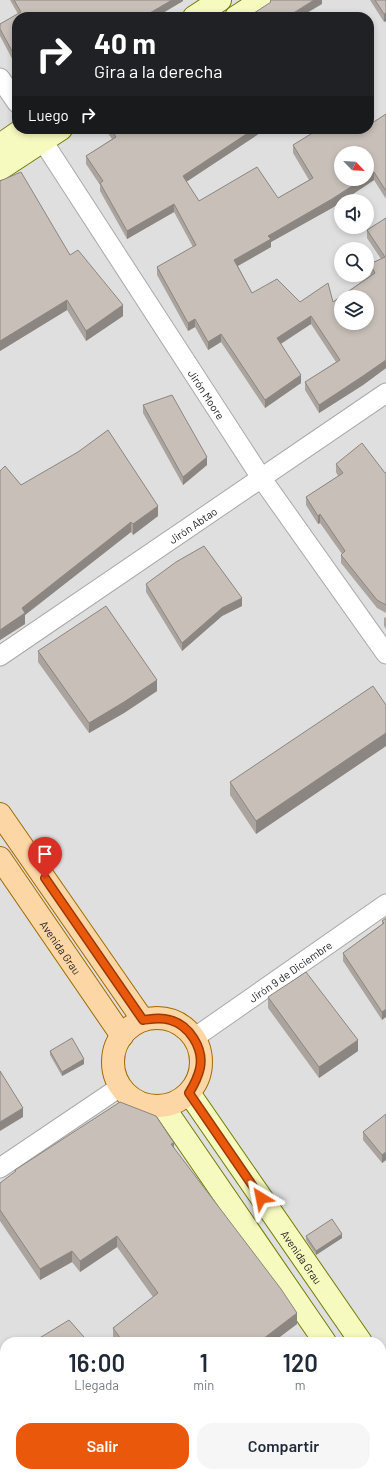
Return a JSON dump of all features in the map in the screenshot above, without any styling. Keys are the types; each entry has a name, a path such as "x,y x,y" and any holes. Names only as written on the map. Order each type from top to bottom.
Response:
{"main road":[{"path":"202,12 220,0"},
{"path":"244,12 262,0"},
{"path":"0,145 16,134"},
{"path":"0,169 39,135"},
{"path":"0,814 143,1020"},
{"name":"Avenida Grau","path":"0,858 122,1036"},
{"path":"157,1018 171,1020 184,1027 194,1038 200,1051 201,1066 197,1080 189,1093 177,1102 163,1106 150,1106 138,1102 128,1096 120,1086 114,1074 112,1061 115,1048 122,1036 131,1027 143,1020 157,1018"},
{"name":"Avenida Grau","path":"189,1093 358,1337"},
{"path":"163,1106 322,1337"}],"street":[{"path":"0,78 12,96"},
{"name":"Jirón Moore","path":"39,135 262,479 386,654"},
{"name":"Jirón Abtao","path":"0,656 262,479 386,393"},
{"name":"Jirón 9 de Diciembre","path":"194,1038 386,904"},
{"path":"0,1168 120,1086"}],"shaded area":[{"path":"0,0 386,0 386,1337 0,1337"}],"building":[{"path":"14,0 172,0 152,12 21,12"},
{"path":"314,0 295,12 256,12 271,2 270,1"},
{"path":"375,0 386,0 386,13 384,14"},
{"path":"12,17 12,51 0,29 0,24"},
{"path":"386,114 386,191 374,172 374,146 334,146 334,186 352,186 340,194 334,194 334,198 268,236 271,239 234,260 252,293 277,279 300,302 328,283 333,302 334,301 334,330 374,330 374,290 350,290 362,282 374,282 374,262 385,257 370,234 374,234 374,226 386,218 386,360 319,405 305,382 340,360 311,316 277,338 301,375 265,400 221,334 208,342 195,319 188,323 157,267 196,245 174,204 127,231 100,183 103,181 86,156 116,137 114,134 246,134 183,176 199,201 257,167 278,198 313,178 293,145 311,134 374,134 374,122"},
{"path":"21,172 70,255 78,250 123,305 86,331 67,300 0,341 0,181"},
{"path":"172,395 207,457 183,477 143,405"},
{"path":"108,430 158,506 133,524 131,522 22,608 25,613 0,630 0,471 5,466 21,485 78,452"},
{"path":"362,443 386,473 386,605 377,600 341,555 345,551 320,514 318,516 306,497 343,473 336,464"},
{"path":"204,546 242,598 222,608 182,643 146,584 176,562"},
{"path":"106,606 157,680 89,723 38,651"},
{"path":"373,686 386,705 386,733 256,821 230,782"},
{"path":"386,918 386,1009 382,1012 343,953 384,923 382,921"},
{"path":"306,972 358,1040 319,1067 268,997"},
{"path":"72,1038 84,1059 62,1072 50,1051"},
{"path":"0,1071 23,1108 0,1122"},
{"path":"120,1102 156,1116 174,1143 171,1144 281,1289 297,1313 266,1337 119,1337 113,1328 158,1293 117,1236 80,1261 72,1251 40,1269 0,1210 0,1183 16,1171 15,1170"},
{"path":"386,1114 386,1152 382,1155 363,1132"},
{"path":"332,1219 342,1234 316,1251 306,1236"},
{"path":"69,1320 84,1337 41,1337"}],"route":[{"path":"45,878 143,1020 157,1018 171,1020 184,1027 194,1038 200,1051 201,1066 197,1080 189,1093 261,1198"}]}
